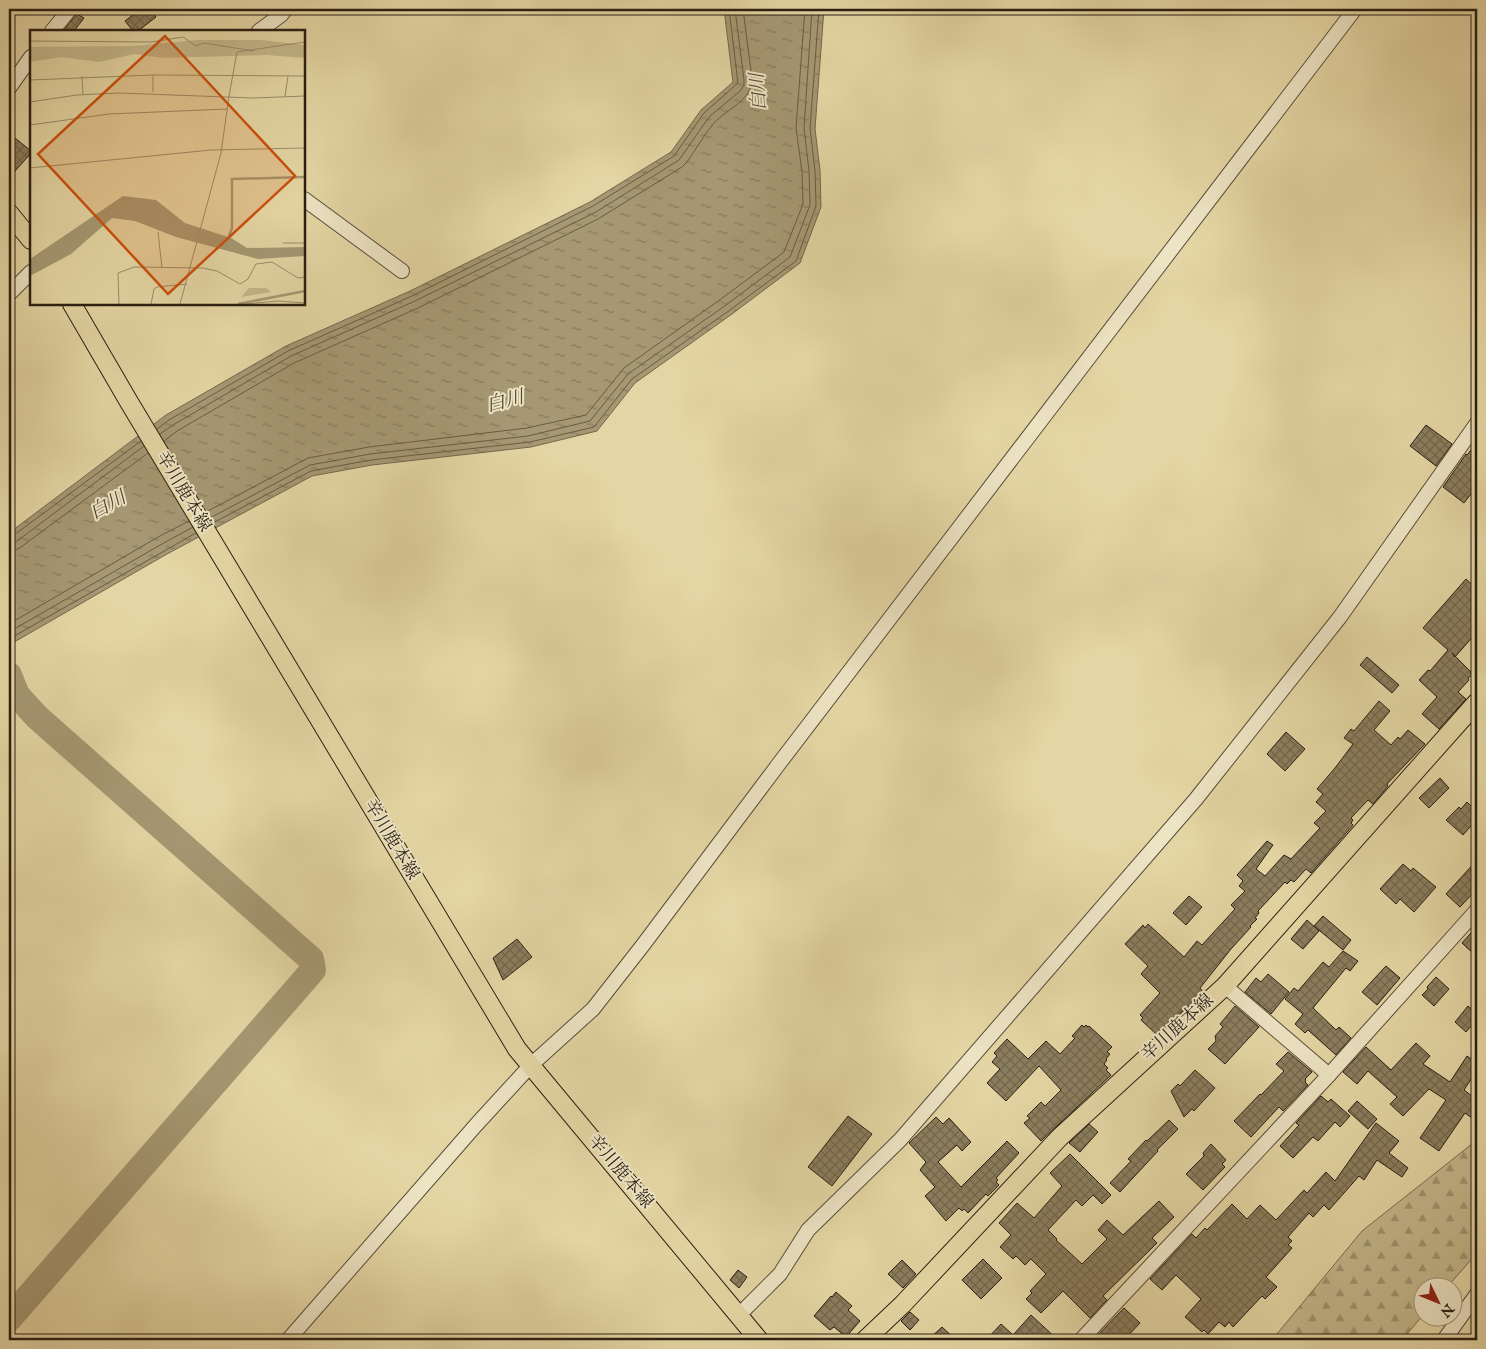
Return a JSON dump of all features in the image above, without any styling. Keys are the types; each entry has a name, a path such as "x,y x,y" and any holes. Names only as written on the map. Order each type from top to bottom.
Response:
{"main road":[{"path":"9,213 30,239"},
{"name":"辛川鹿本線","path":"73,305 517,1049 759,1340"},
{"name":"辛川鹿本線","path":"865,1340 903,1304 1060,1137 1224,986 1477,702"}],"street":[{"path":"53,30 70,9"},
{"path":"260,30 286,9"},
{"path":"288,1340 531,1065 593,1009 1355,9"},
{"path":"9,88 30,58"},
{"path":"305,200 402,272"},
{"path":"9,294 30,273"},
{"path":"739,1315 780,1274 808,1230 900,1140 1196,800 1340,617 1477,423"},
{"path":"1081,1340 1329,1075 1477,910"},
{"path":"1224,986 1329,1075"},
{"path":"1444,1340 1477,1294"}],"green space":[{"path":"1477,1140 1477,1253 1457,1276 1414,1276 1414,1326 1402,1340 1272,1340 1362,1231"}],"water":[{"name":"白川","path":"724,9 824,9 815,129 820,170 821,207 800,263 635,383 597,431 531,447 372,465 312,476 167,554 9,645 9,533 166,415 286,346 410,291 590,202 671,152 701,110 733,82"}],"building":[{"path":"140,9 150,9 156,17 139,30 132,30 125,21"},
{"path":"77,14 84,18 75,30 64,30"},
{"path":"9,133 30,150 30,154 9,178"},
{"path":"1426,425 1452,444 1436,466 1410,446"},
{"path":"1477,442 1477,486 1464,503 1443,487 1466,454"},
{"path":"1466,579 1477,589 1477,632 1455,656 1472,675 1458,692 1466,699 1439,729 1422,714 1437,697 1419,680 1428,670 1430,671 1448,650 1423,628"},
{"path":"1367,657 1399,685 1392,693 1360,665"},
{"path":"1379,701 1390,711 1374,730 1391,745 1408,730 1425,744 1387,784 1388,786 1373,804 1368,800 1351,818 1353,825 1311,873 1306,869 1294,882 1291,880 1287,884 1285,882 1258,911 1259,913 1255,918 1257,919 1251,927 1200,988 1203,992 1156,1034 1141,1020 1143,1018 1140,1015 1160,993 1141,974 1148,966 1125,944 1143,925 1145,928 1148,924 1184,957 1197,941 1202,945 1235,909 1231,905 1245,891 1239,886 1243,881 1237,875 1267,841 1273,845 1256,869 1265,876 1284,855 1291,859 1320,828 1314,823 1326,811 1316,802 1323,794 1317,789 1353,744 1344,738 1351,729 1354,731"},
{"path":"1286,732 1305,749 1285,771 1267,754"},
{"path":"1440,778 1449,788 1429,808 1419,798"},
{"path":"1467,802 1477,812 1477,819 1463,835 1446,820"},
{"path":"1477,860 1477,889 1460,907 1446,894"},
{"path":"1403,864 1411,871 1413,868 1436,887 1414,912 1400,899 1396,904 1380,889"},
{"path":"1189,896 1202,907 1186,925 1173,913"},
{"path":"1323,916 1351,940 1343,950 1314,926"},
{"path":"1307,920 1319,931 1303,949 1291,939"},
{"path":"1477,926 1477,957 1462,943"},
{"path":"517,939 532,957 503,980 493,958"},
{"path":"1343,951 1358,961 1350,971 1346,968 1313,1008 1336,1030 1339,1027 1351,1038 1336,1055 1308,1030 1305,1033 1295,1024 1303,1014 1285,999 1294,988 1298,991 1323,962 1329,967"},
{"path":"1386,966 1400,978 1377,1005 1362,992"},
{"path":"1268,974 1289,992 1271,1014 1245,992 1256,978 1261,982"},
{"path":"1436,977 1449,989 1434,1006 1422,995"},
{"path":"1235,1006 1259,1027 1225,1064 1208,1049 1216,1041 1215,1036 1223,1027 1220,1024"},
{"path":"1468,1006 1477,1014 1477,1032 1471,1026 1466,1032 1455,1022"},
{"path":"1082,1025 1084,1027 1086,1025 1089,1026 1112,1047 1107,1052 1110,1054 1104,1064 1108,1068 1106,1070 1111,1075 1041,1141 1024,1123 1030,1118 1027,1116 1041,1102 1045,1106 1061,1090 1039,1066 1006,1101 987,1083 1000,1069 992,1062 997,1056 994,1053 1007,1039 1028,1059 1046,1041 1060,1054 1075,1038 1072,1036"},
{"path":"1416,1043 1430,1056 1423,1064 1450,1082 1467,1056 1477,1063 1477,1070 1464,1090 1477,1100 1477,1110 1472,1118 1465,1113 1439,1151 1420,1138 1446,1100 1429,1089 1403,1116 1390,1104 1397,1097 1368,1071 1357,1084 1343,1072 1366,1047 1391,1070"},
{"path":"1288,1052 1312,1072 1305,1079 1308,1085 1283,1111 1279,1107 1251,1137 1234,1121 1284,1071 1276,1064"},
{"path":"1195,1070 1215,1088 1194,1111 1192,1109 1184,1117 1171,1091 1178,1084 1180,1086"},
{"path":"1321,1096 1328,1102 1331,1099 1350,1116 1340,1127 1335,1122 1318,1141 1313,1137 1293,1158 1280,1146 1299,1125 1296,1123"},
{"path":"1357,1101 1377,1119 1368,1129 1348,1111"},
{"path":"848,1116 872,1134 832,1186 808,1167"},
{"path":"936,1117 943,1124 949,1118 971,1142 962,1151 957,1145 938,1162 961,1187 1007,1141 1019,1153 996,1178 998,1180 996,1182 999,1185 988,1196 986,1194 968,1213 964,1209 962,1211 959,1208 946,1221 925,1196 935,1187 920,1170 926,1162 909,1143"},
{"path":"1169,1120 1178,1129 1120,1192 1110,1183 1131,1161 1128,1159"},
{"path":"1376,1123 1399,1141 1389,1153 1408,1168 1402,1177 1377,1160 1364,1180 1359,1176 1329,1210 1324,1205 1313,1217 1309,1213 1288,1237 1292,1241 1288,1245 1292,1248 1266,1277 1277,1287 1265,1299 1262,1296 1233,1327 1229,1322 1225,1327 1219,1322 1208,1334 1204,1330 1202,1332 1185,1317 1201,1299 1176,1275 1162,1290 1150,1279 1192,1234 1196,1238 1205,1228 1207,1230 1232,1204 1247,1219 1260,1205 1276,1220 1304,1190 1307,1193 1326,1172 1335,1181"},
{"path":"1089,1124 1098,1132 1080,1152 1069,1143"},
{"path":"1211,1144 1226,1160 1222,1164 1225,1167 1203,1190 1186,1174 1204,1156 1203,1153"},
{"path":"1070,1154 1111,1195 1102,1204 1093,1195 1082,1206 1076,1200 1048,1230 1082,1264 1107,1239 1098,1230 1107,1220 1123,1235 1159,1201 1174,1217 1152,1238 1157,1243 1103,1296 1107,1300 1090,1318 1063,1291 1041,1313 1026,1299 1032,1293 1030,1291 1046,1274 1031,1259 1025,1265 1016,1256 1013,1259 1000,1247 1011,1235 999,1223 1017,1203 1034,1218 1062,1186 1050,1173"},
{"path":"983,1259 1002,1278 981,1299 962,1280"},
{"path":"902,1260 916,1274 903,1288 888,1274"},
{"path":"738,1270 747,1277 739,1288 730,1280"},
{"path":"836,1292 852,1306 848,1310 860,1321 846,1337 834,1327 830,1330 814,1316"},
{"path":"1124,1308 1140,1323 1124,1340 1093,1340"},
{"path":"910,1312 919,1320 910,1330 901,1321"},
{"path":"1031,1315 1058,1340 986,1340 1001,1324 1013,1335"},
{"path":"942,1327 956,1340 928,1340"}],"waterway":[{"path":"9,675 17,695 37,717 311,959 313,970 9,1319"}]}
